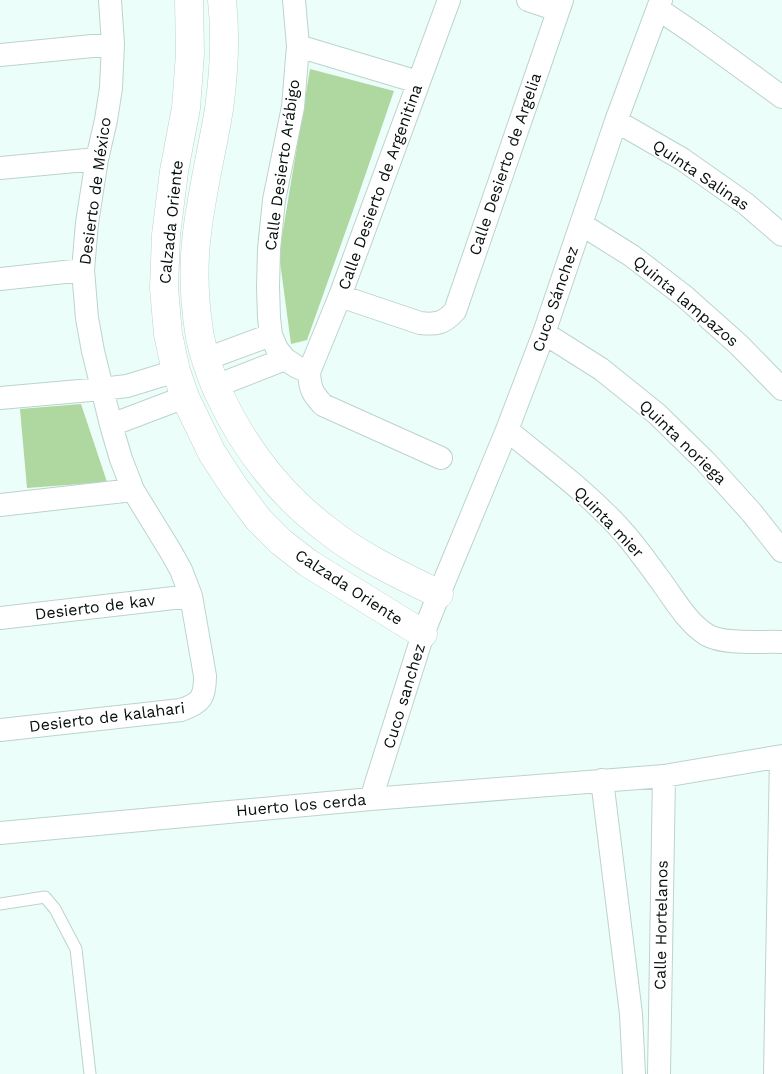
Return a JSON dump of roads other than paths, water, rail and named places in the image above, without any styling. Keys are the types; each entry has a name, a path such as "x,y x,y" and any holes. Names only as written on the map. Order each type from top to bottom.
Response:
{"street":[{"name":"Desierto de México","path":"110,0 113,44 111,88 97,158 87,223 83,270 87,318 102,389 121,459 133,490 181,570 191,596 205,676 205,690"},
{"name":"Calzada Oriente","path":"190,0 190,54 186,108 174,171 167,226 164,288 168,334 176,371 185,397 212,453 258,519 280,542 308,563 423,634"},
{"name":"Calzada Oriente","path":"222,0 225,22 224,68 219,110 197,234 194,287 199,332 206,359 228,413 240,435 261,466 284,493 328,532 379,565 438,594"},
{"name":"Calle Desierto Arábigo","path":"294,0 298,46 293,107 274,200 269,249 269,318 271,335 277,349 285,359 309,372"},
{"name":"Calle Desierto de Argenitina","path":"309,372 340,296 449,0"},
{"path":"528,0 560,5"},
{"path":"660,4 713,47 782,97"},
{"name":"Cuco Sánchez","path":"438,594 507,430 544,333 616,121 660,4"},
{"name":"Calle Desierto de Argelia","path":"340,296 420,323 440,323 448,319 455,311 560,5"},
{"path":"0,55 113,44"},
{"path":"298,46 418,82"},
{"name":"Quinta Salinas","path":"616,121 682,159 746,204 782,235"},
{"path":"0,168 97,158"},
{"name":"Quinta lampazos","path":"581,224 632,256 684,296 739,345 782,389"},
{"path":"0,279 83,270"},
{"name":"Quinta noriega","path":"544,333 601,369 657,414 729,487 782,551"},
{"path":"0,398 127,386 176,371 271,335"},
{"path":"111,426 285,359"},
{"path":"309,372 310,386 323,405 441,458"},
{"name":"Quinta mier","path":"507,430 593,502 623,532 696,628 709,636 726,641 782,642"},
{"path":"0,505 133,490"},
{"name":"Cuco sanchez","path":"372,799 423,634 438,594"},
{"name":"Desierto de kav","path":"0,618 191,596"},
{"name":"Desierto de kalahari","path":"0,730 181,710 192,706 201,699 205,690"},
{"path":"775,1074 781,756"},
{"name":"Huerto los cerda","path":"0,833 372,799 664,776 781,756"},
{"name":"Calle Hortelanos","path":"659,1074 664,776"},
{"name":"Calle Hortelanos","path":"602,780 631,1014 634,1074"}],"lane":[{"path":"0,904 45,896 76,948 90,1074"}]}
